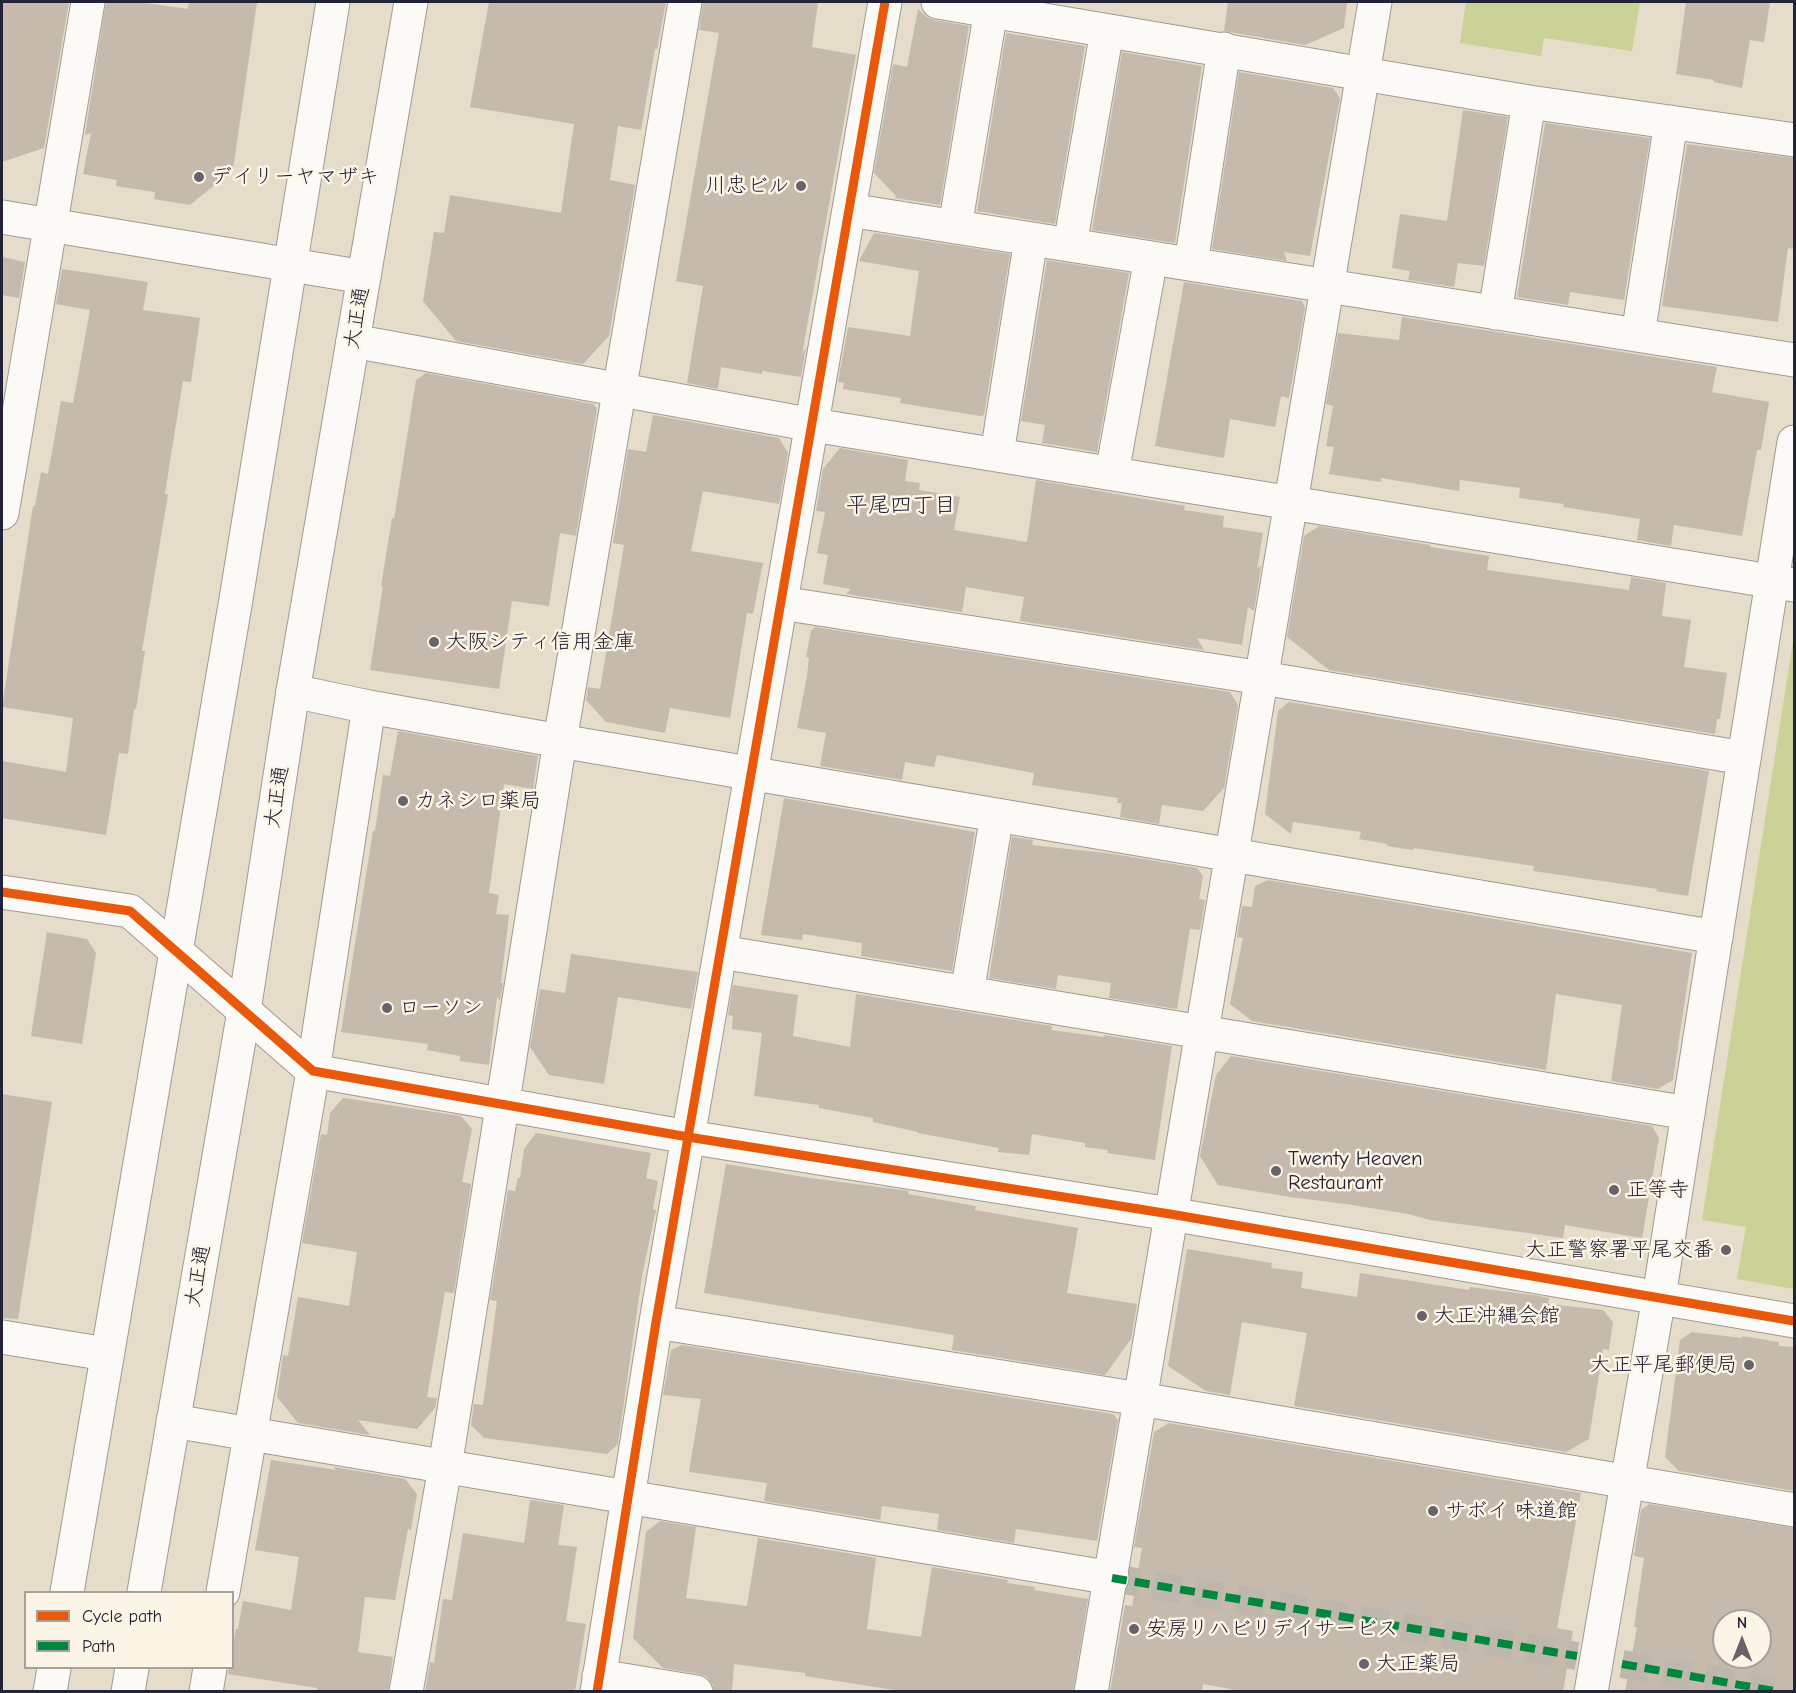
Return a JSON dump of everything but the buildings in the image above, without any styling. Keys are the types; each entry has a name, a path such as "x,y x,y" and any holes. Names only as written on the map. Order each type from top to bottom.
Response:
{"street":[{"path":"2,513 88,2"},
{"path":"67,1591 238,587 333,2"},
{"name":"大正通","path":"144,1591 244,1011 293,690 411,2"},
{"path":"406,1692 445,1467 619,388 686,2"},
{"path":"696,1692 598,1684 656,1322 885,2"},
{"path":"938,2 1529,102 1794,140"},
{"path":"1091,1692 1376,2"},
{"path":"956,227 992,10"},
{"path":"1070,245 1107,31"},
{"path":"1191,264 1224,49"},
{"path":"1495,313 1529,102"},
{"path":"1638,335 1671,122"},
{"path":"849,210 1794,360"},
{"path":"2,217 364,277"},
{"path":"997,454 1031,239"},
{"path":"1112,472 1151,258"},
{"path":"353,340 813,425 1784,583"},
{"path":"1590,1692 1659,1297 1744,758 1784,583 1794,442"},
{"path":"781,603 1262,678 1744,758"},
{"path":"293,690 369,707 561,741 1716,937"},
{"path":"223,1591 313,1071 369,707"},
{"path":"968,993 997,815"},
{"path":"2,892 130,911 313,1071 688,1137 1170,1214 1794,1321"},
{"path":"721,952 1688,1113"},
{"path":"656,1322 1140,1399 1794,1510"},
{"path":"2,1337 106,1354"},
{"path":"173,1421 1112,1578"},
{"path":"51,1692 54,1669"},
{"path":"128,1692 132,1669"},
{"path":"206,1692 210,1669"}],"green space":[{"path":"1466,2 1640,2 1632,51 1544,38 1541,56 1460,43"},
{"path":"1794,635 1794,1289 1737,1279 1746,1227 1702,1220"}],"tunnel":[{"path":"1112,1578 1577,1656"},
{"path":"1622,1664 1780,1692"}],"marked path":[{"path":"1112,1578 1577,1656"},
{"path":"1622,1664 1780,1692"}],"cycle path":[{"path":"597,1692 656,1322 885,2"},
{"path":"2,892 130,911 313,1071 688,1137 1170,1214 1794,1321"}],"place":[{"name":"デイリーヤマザキ","path":"199,177"},
{"name":"川忠ビル","path":"801,186"},
{"name":"大阪シティ信用金庫","path":"434,642"},
{"name":"カネシロ薬局","path":"403,801"},
{"name":"ローソン","path":"387,1008"},
{"name":"Twenty Heaven Restaurant","path":"1276,1171"},
{"name":"正等寺","path":"1614,1190"},
{"name":"大正警察署平尾交番","path":"1726,1250"},
{"name":"大正沖縄会館","path":"1422,1316"},
{"name":"大正平尾郵便局","path":"1749,1365"},
{"name":"サボイ 味道館","path":"1433,1511"},
{"name":"安房リハビリデイサービス","path":"1134,1629"},
{"name":"大正薬局","path":"1364,1664"}],"district":[{"name":"平尾四丁目","path":"901,506"}]}
